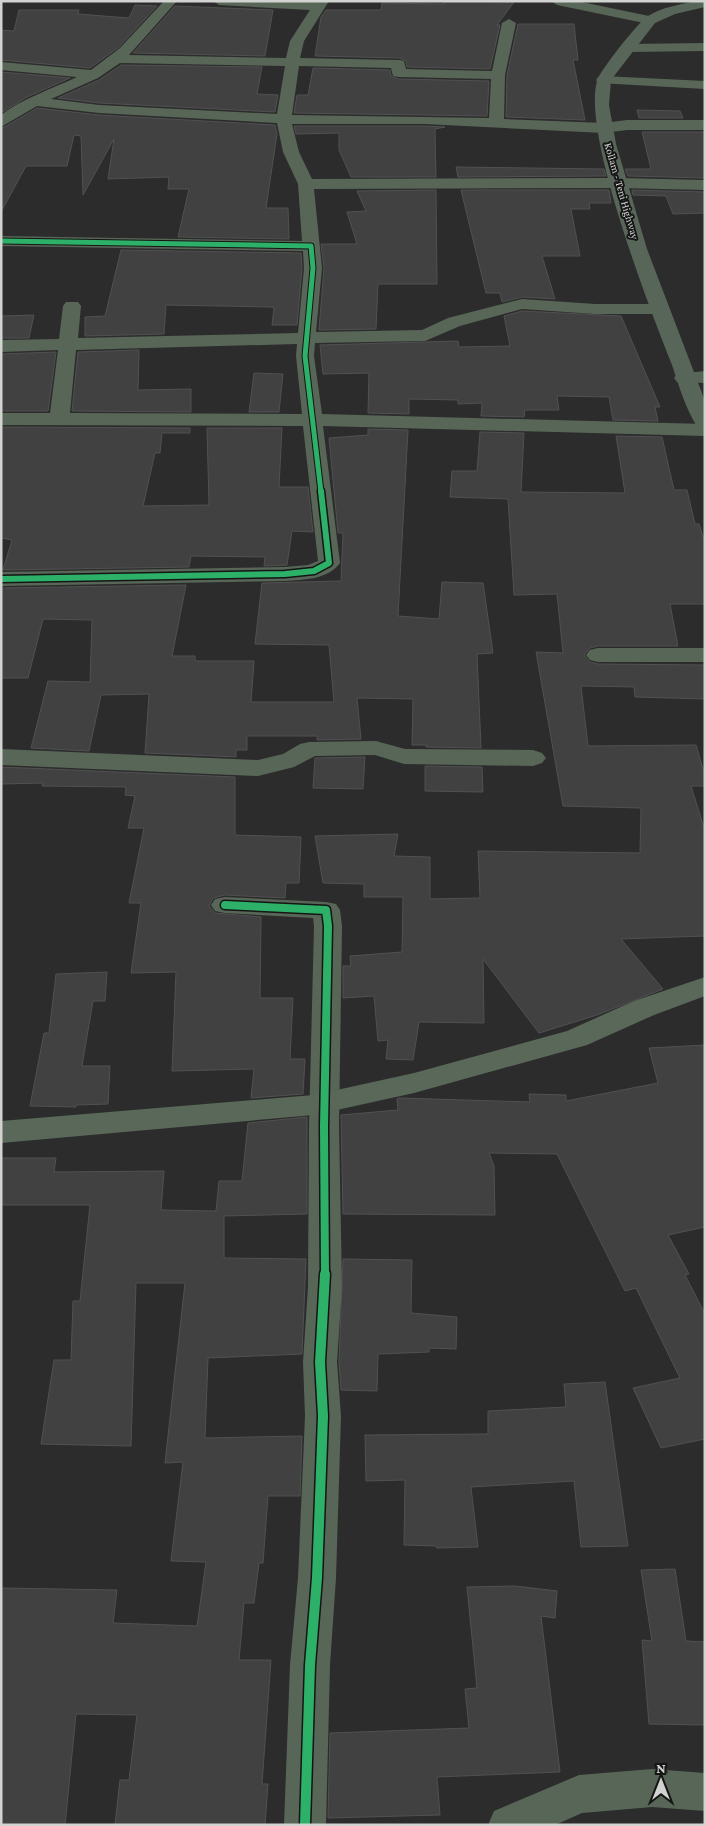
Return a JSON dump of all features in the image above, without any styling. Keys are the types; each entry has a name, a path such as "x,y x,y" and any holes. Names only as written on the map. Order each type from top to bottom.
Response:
{"main road":[{"path":"603,80 649,20 705,3"},
{"name":"Kollam - Teni Highway","path":"603,80 601,109 604,128 619,183 658,309 684,378 705,424"}],"street":[{"path":"1,123 19,109 38,102 61,88 94,75 117,59 172,1"},
{"path":"219,1 320,4"},
{"path":"557,1 649,20"},
{"path":"1,579 285,574 323,568 329,563 305,356 313,268 306,184 291,152 284,119 287,89 297,41 320,4"},
{"path":"496,124 498,75 509,23"},
{"path":"628,48 705,47"},
{"path":"117,59 292,64 399,64 398,73 498,75"},
{"path":"1,66 94,75"},
{"path":"603,80 705,85"},
{"path":"38,102 100,109 284,119 424,120 604,128 627,125 705,125"},
{"path":"1,106 19,109"},
{"path":"306,184 619,183 705,186"},
{"path":"1,241 311,246"},
{"path":"1,346 426,335 454,322 522,304 595,309 658,309"},
{"path":"59,420 72,306"},
{"path":"684,378 705,377"},
{"path":"1,420 313,420 705,430"},
{"path":"598,655 705,655"},
{"path":"1,758 258,768 302,755 309,749 376,748 404,756 533,758"},
{"path":"225,905 326,910 328,926 325,1102 325,1287 320,1362 323,1416 317,1578 310,1665 305,1825"},
{"path":"1,1132 325,1102 442,1076 577,1038 644,1008 705,986"},
{"path":"509,1825 579,1794 652,1788 705,1792"}],"building":[{"path":"443,1 514,2 497,25 500,25 490,69 407,67 406,61 399,58 315,56 321,17 326,10 381,10 382,3 444,4"},
{"path":"135,5 157,6 119,47 90,68 1,60 1,30 14,31 19,10 79,10 78,14 129,18"},
{"path":"175,6 273,10 265,56 133,53"},
{"path":"518,24 574,24 578,60 573,60 585,120 506,117 507,75"},
{"path":"121,65 262,67 257,94 278,95 275,112 99,103 58,98 99,80"},
{"path":"313,68 390,70 391,76 398,79 489,81 487,116 294,113 297,95 308,95"},
{"path":"1,72 70,78 27,97 1,113"},
{"path":"37,108 99,115 275,125 277,134 266,208 288,208 289,239 178,237 189,189 168,189 169,177 108,179 114,139 83,195 81,136 74,135 67,166 26,166 1,212 1,129"},
{"path":"637,110 680,111 683,118 639,118"},
{"path":"294,126 445,127 435,129 436,177 351,177 339,150 339,133 296,134"},
{"path":"642,132 705,132 705,178 628,176 625,169 651,169"},
{"path":"456,167 604,169 606,176 458,177"},
{"path":"436,190 437,284 378,284 376,329 319,330 324,268 321,244 357,244 347,212 366,211 357,191"},
{"path":"461,190 609,190 611,203 589,203 590,209 571,209 580,256 542,256 555,299 522,297 502,302 500,293 486,293"},
{"path":"632,190 705,192 705,213 673,214 666,196 633,195"},
{"path":"121,250 301,253 302,268 297,325 272,325 274,308 271,307 166,305 164,334 85,336 85,317 105,316"},
{"path":"522,311 621,316 660,407 655,407 658,421 613,420 609,397 557,396 559,410 525,410 524,417 481,416 482,403 458,404 458,400 409,399 409,414 368,413 369,373 323,374 320,345 458,341 459,347 510,346 504,316"},
{"path":"34,315 29,338 1,338 1,316"},
{"path":"139,350 138,390 191,389 191,412 72,411 78,352"},
{"path":"56,352 48,411 1,411 1,354"},
{"path":"254,373 283,374 279,412 249,412"},
{"path":"1,427 190,428 190,433 162,433 160,453 155,453 143,506 209,505 207,428 282,428 279,487 308,487 313,532 292,531 287,565 264,566 265,557 191,556 189,567 3,570 12,540 1,538"},
{"path":"368,429 408,430 398,616 439,619 442,582 483,583 493,653 477,654 481,748 412,745 413,699 357,698 361,739 317,740 317,736 247,736 247,750 236,750 236,757 145,753 149,694 101,695 89,751 31,748 48,681 90,682 92,620 43,619 28,678 1,678 1,588 186,585 172,656 195,656 195,661 254,661 251,702 334,702 329,645 255,644 262,583 341,581 343,533 338,533 329,438 368,435"},
{"path":"480,432 524,433 521,492 625,493 616,436 662,437 674,490 687,490 695,524 699,524 705,543 705,604 670,604 678,646 598,646 590,648 584,655 590,662 598,664 705,665 705,699 635,697 634,687 581,686 588,746 696,745 705,776 705,786 691,786 705,831 705,936 621,939 663,989 597,1015 539,1033 483,959 484,1023 419,1022 413,1060 386,1059 388,1040 378,1041 374,996 343,998 343,966 351,966 350,956 402,952 403,897 364,897 364,884 323,883 315,836 398,834 394,856 430,857 430,899 480,898 478,851 640,853 641,808 563,806 536,652 563,653 557,594 514,595 508,499 450,497 452,471 477,471"},
{"path":"365,757 363,789 313,788 315,758"},
{"path":"425,766 482,767 483,792 425,791"},
{"path":"1,767 235,777 235,835 301,837 299,883 286,883 285,898 225,895 213,898 209,906 215,913 261,917 260,998 293,998 290,1059 305,1059 303,1094 251,1098 254,1069 172,1071 176,972 131,973 141,903 129,903 144,828 128,828 135,796 125,795 126,787 42,786 43,783 1,784"},
{"path":"107,972 105,1001 93,1001 82,1066 110,1066 108,1104 76,1105 76,1107 30,1106 44,1033 49,1033 56,974"},
{"path":"705,1045 705,1227 668,1235 689,1274 685,1275 705,1314 705,1439 661,1448 633,1388 680,1378 636,1288 625,1291 557,1154 489,1153 494,1166 495,1215 343,1214 341,1115 398,1110 397,1099 399,1098 530,1102 529,1094 566,1095 566,1101 658,1083 649,1048"},
{"path":"307,1117 307,1214 224,1216 224,1258 306,1259 302,1354 208,1358 205,1438 302,1436 300,1496 268,1496 263,1563 259,1563 254,1603 244,1603 239,1660 271,1660 262,1784 268,1784 265,1825 115,1825 120,1780 129,1780 137,1715 76,1714 65,1825 1,1825 1,1588 117,1590 113,1623 197,1626 206,1562 171,1561 183,1462 165,1463 185,1283 136,1283 131,1446 41,1444 54,1360 71,1360 73,1301 80,1301 90,1205 1,1205 1,1158 56,1158 54,1172 164,1171 161,1210 216,1211 219,1181 242,1181 248,1123"},
{"path":"343,1259 412,1260 411,1313 457,1317 456,1349 429,1348 429,1352 378,1354 377,1391 341,1390 339,1362"},
{"path":"605,1382 628,1546 581,1547 574,1481 471,1487 478,1547 437,1548 436,1546 404,1545 405,1480 366,1481 365,1435 488,1434 488,1411 566,1407 564,1384"},
{"path":"675,1569 686,1641 705,1642 705,1725 649,1724 642,1640 652,1641 641,1570"},
{"path":"515,1586 557,1591 555,1618 541,1616 560,1772 437,1777 440,1815 328,1818 330,1733 469,1728 465,1689 477,1688 467,1587"}],"cycle path":[{"path":"1,241 311,246 313,268 305,356 329,563 314,571 285,574 1,579"},
{"path":"225,905 326,910 328,926 324,1126 325,1287 320,1362 323,1416 317,1578 310,1665 305,1825"}]}
